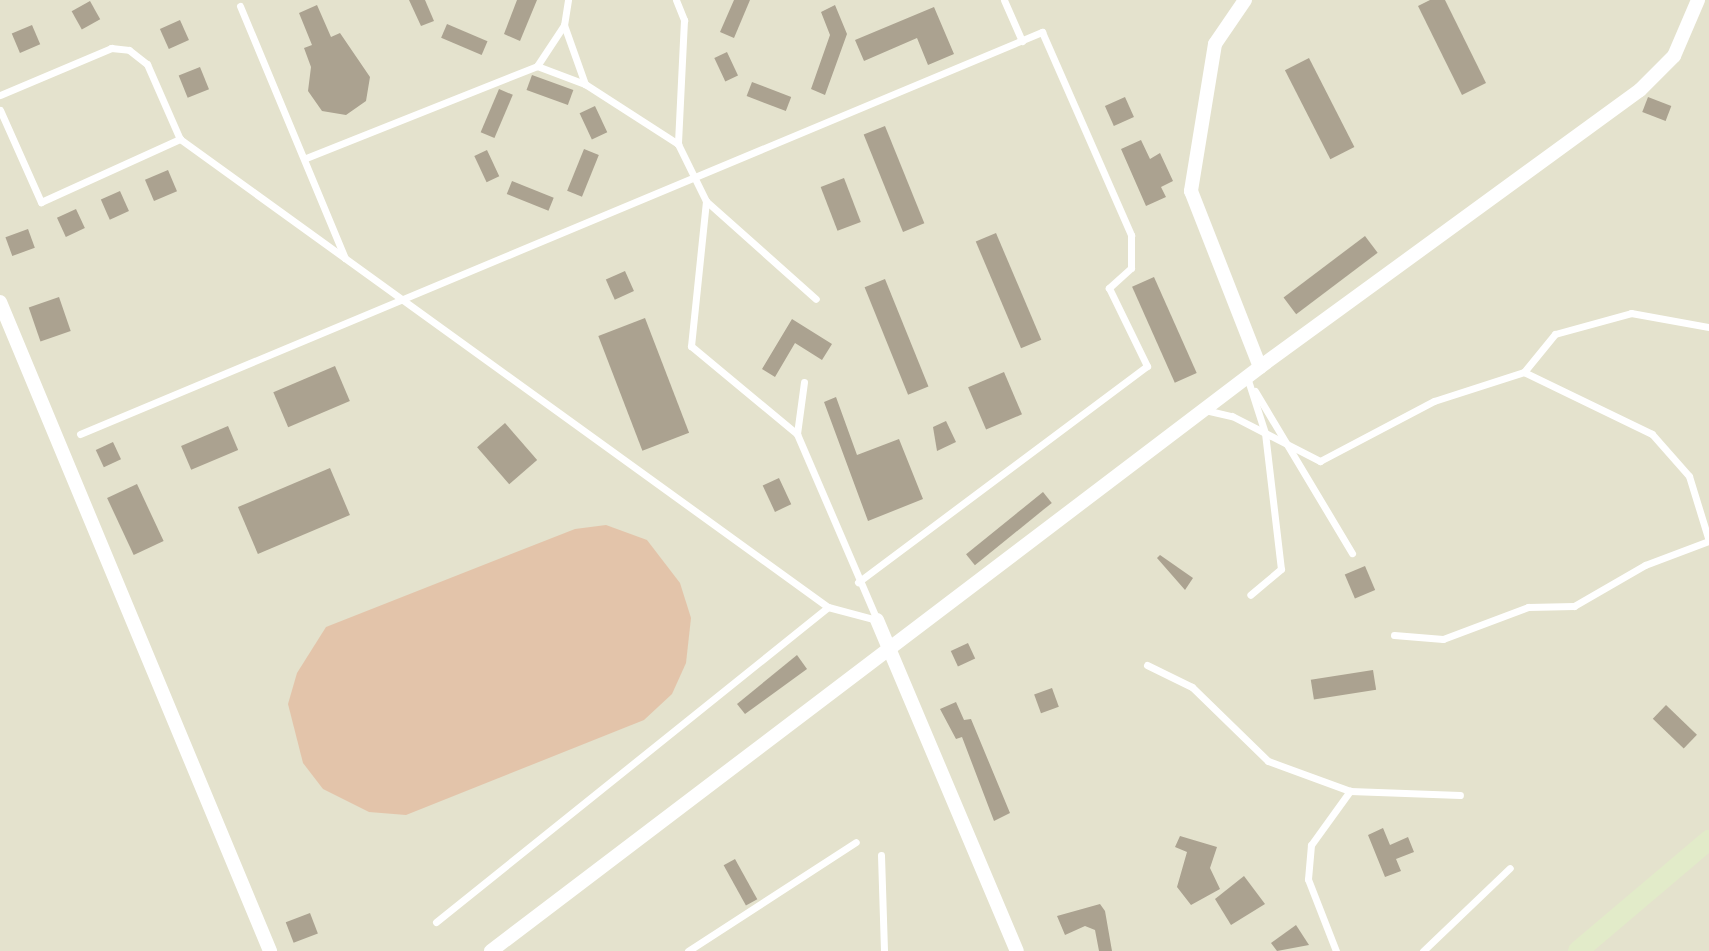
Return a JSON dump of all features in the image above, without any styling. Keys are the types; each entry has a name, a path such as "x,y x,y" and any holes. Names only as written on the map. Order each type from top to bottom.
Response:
{"main road":[{"path":"1578,951 1709,840"}],"street":[{"path":"1245,0 1215,44 1191,191 1260,367"},
{"path":"491,951 1203,410 1250,383 1260,367 1640,90 1674,56 1698,0"},
{"path":"0,302 270,951"},
{"path":"877,620 1017,951"}],"lane":[{"path":"306,158 537,66 564,25 568,0"},
{"path":"676,0 684,31 678,144"},
{"path":"1004,0 1022,41"},
{"path":"240,6 346,260"},
{"path":"564,25 585,84"},
{"path":"80,434 1042,32 1131,235 1131,268 1109,288 1147,366 858,582"},
{"path":"0,95 111,48 129,50 147,64 180,139 828,607 877,620"},
{"path":"537,66 585,84 678,144 706,201 816,299"},
{"path":"0,110 41,202 180,139"},
{"path":"706,201 691,346 797,434 858,582 877,620"},
{"path":"1203,410 1265,433 1320,461 1434,401 1524,372 1555,334 1605,317 1631,313 1709,327"},
{"path":"1394,635 1443,639 1528,607 1574,606 1645,565 1709,541 1689,476 1652,434 1524,372"},
{"path":"797,434 804,382"},
{"path":"1250,383 1265,433 1281,569 1250,595"},
{"path":"1250,383 1296,449 1352,553"},
{"path":"436,922 828,607"},
{"path":"1147,665 1192,687 1268,761 1350,791 1460,795"},
{"path":"1336,951 1308,879 1311,845 1350,791"},
{"path":"688,951 856,842"},
{"path":"881,855 884,951"},
{"path":"1423,951 1510,868"}],"shaded area":[{"path":"606,525 647,540 680,583 691,618 686,663 672,694 644,720 406,815 369,812 323,789 303,763 288,704 297,673 326,627 575,529"}],"building":[{"path":"409,0 425,0 434,21 421,26"},
{"path":"517,0 537,0 520,41 504,34"},
{"path":"734,0 750,0 734,38 720,32"},
{"path":"1430,0 1445,0 1486,83 1462,95 1418,6"},
{"path":"90,1 100,19 82,30 72,11"},
{"path":"317,5 331,37 340,33 370,77 366,101 346,115 322,111 308,91 311,67 304,48 312,45 299,13"},
{"path":"835,5 847,34 825,95 811,89 830,35 821,12"},
{"path":"934,7 954,54 928,65 917,38 864,61 855,40"},
{"path":"180,20 189,40 169,49 160,29"},
{"path":"447,24 488,41 482,55 441,38"},
{"path":"32,25 40,44 20,53 12,34"},
{"path":"727,52 738,76 725,81 714,58"},
{"path":"1309,58 1354,147 1330,159 1285,70"},
{"path":"200,67 209,89 188,98 179,76"},
{"path":"532,75 573,90 568,105 527,90"},
{"path":"752,82 791,97 786,111 747,96"},
{"path":"499,89 513,95 494,138 481,132"},
{"path":"1125,97 1134,117 1114,126 1105,106"},
{"path":"1648,97 1671,106 1666,121 1642,112"},
{"path":"595,106 607,132 592,139 580,113"},
{"path":"885,126 924,223 903,232 864,135"},
{"path":"1141,140 1150,159 1160,153 1173,181 1161,187 1166,197 1146,206 1121,149"},
{"path":"584,149 599,155 582,197 567,191"},
{"path":"487,150 499,176 487,182 474,156"},
{"path":"168,170 177,191 154,201 145,180"},
{"path":"844,178 861,222 838,231 821,187"},
{"path":"512,181 554,198 548,211 507,194"},
{"path":"120,191 129,211 110,220 101,200"},
{"path":"76,209 85,228 66,237 57,218"},
{"path":"28,229 35,248 12,256 5,237"},
{"path":"996,233 1041,340 1021,348 976,242"},
{"path":"1365,236 1378,253 1296,314 1284,297"},
{"path":"625,271 634,291 615,300 606,280"},
{"path":"1154,277 1197,373 1175,383 1132,287"},
{"path":"885,279 928,387 908,395 865,287"},
{"path":"59,297 71,331 40,341 29,307"},
{"path":"645,318 689,433 642,451 598,336"},
{"path":"792,319 832,344 822,360 795,343 775,377 762,369"},
{"path":"335,366 350,401 288,427 273,392"},
{"path":"1004,372 1022,414 986,430 968,387"},
{"path":"836,397 857,455 899,439 923,499 868,521 824,402"},
{"path":"946,421 956,442 937,451 933,427"},
{"path":"505,423 537,460 509,484 477,447"},
{"path":"228,426 238,450 191,470 181,446"},
{"path":"113,442 121,459 104,467 96,450"},
{"path":"330,468 350,515 258,554 238,507"},
{"path":"779,478 791,504 775,512 763,486"},
{"path":"137,484 164,541 134,555 107,498"},
{"path":"1043,492 1052,503 975,565 966,554"},
{"path":"1160,555 1193,578 1185,590 1157,558"},
{"path":"1365,566 1375,590 1355,599 1345,575"},
{"path":"968,643 975,658 958,666 951,651"},
{"path":"797,655 807,669 745,714 737,704"},
{"path":"1373,670 1376,690 1314,700 1311,680"},
{"path":"1052,688 1059,707 1041,713 1034,694"},
{"path":"956,702 964,720 971,719 1010,813 994,821 962,737 956,739 940,709"},
{"path":"1666,705 1697,735 1684,749 1653,719"},
{"path":"1383,828 1390,845 1408,837 1414,852 1396,859 1401,871 1385,877 1368,835"},
{"path":"1180,836 1217,847 1210,868 1220,889 1191,905 1177,887 1187,852 1175,847"},
{"path":"735,859 757,899 746,906 724,865"},
{"path":"1244,876 1265,904 1231,925 1215,899"},
{"path":"1100,904 1105,911 1112,951 1099,951 1095,930 1085,926 1065,935 1057,916"},
{"path":"310,913 318,934 294,943 286,922"},
{"path":"1296,925 1309,945 1277,951 1271,943"}]}
